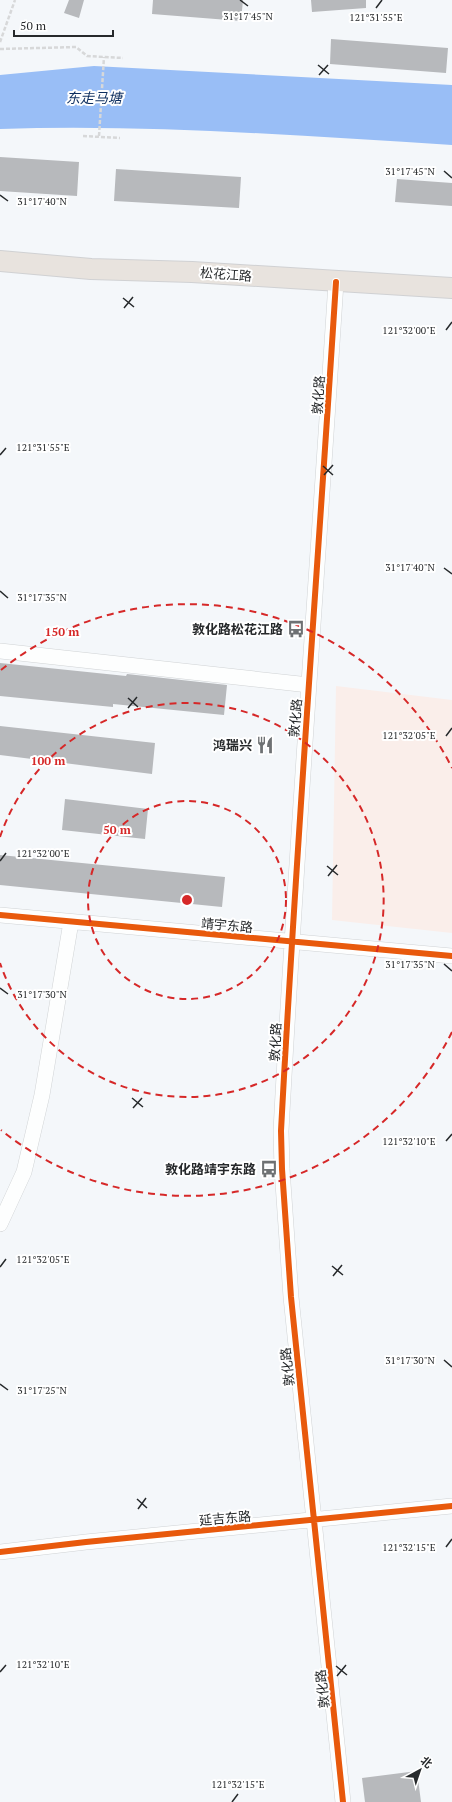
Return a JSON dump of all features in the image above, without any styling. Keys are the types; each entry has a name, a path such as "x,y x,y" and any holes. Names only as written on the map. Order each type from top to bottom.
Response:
{"main road":[{"name":"松花江路","path":"0,261 91,269 192,272 452,288"}],"street":[{"name":"敦化路","path":"336,282 291,941 281,1131 290,1297 343,1802"},
{"path":"0,651 309,684"},
{"name":"靖宇东路","path":"0,915 452,956"},
{"path":"0,1224 24,1172 42,1095 71,922"},
{"name":"延吉东路","path":"0,1552 86,1542 452,1506"}],"path":[{"path":"0,42 15,0"},
{"path":"0,49 76,47 87,56 123,58"},
{"path":"99,136 104,57"},
{"path":"83,136 120,138"}],"shaded area":[{"path":"336,686 452,700 452,933 332,920"}],"water":[{"name":"东走马塘","path":"94,66 452,85 452,145 170,129 0,129 0,75"}],"building":[{"path":"69,0 84,0 79,18 64,13"},
{"path":"153,0 243,0 241,21 152,14"},
{"path":"311,0 366,0 366,8 312,12"},
{"path":"331,39 448,48 446,73 330,64"},
{"path":"0,157 79,162 77,196 0,191"},
{"path":"116,169 241,177 239,208 114,201"},
{"path":"397,179 452,183 452,206 395,202"},
{"path":"0,663 126,676 127,674 227,685 224,715 113,704 113,707 0,696"},
{"path":"0,726 155,743 152,774 0,755"},
{"path":"65,799 148,809 145,839 62,830"},
{"path":"0,855 225,877 222,907 0,885"},
{"path":"417,1771 421,1802 365,1802 362,1778"}],"cycle path":[{"path":"336,282 300,813 281,1131 282,1169 291,1297 343,1802"},
{"path":"0,915 452,956"},
{"path":"0,1552 86,1542 452,1506"}],"place":[{"name":"敦化路松花江路","path":"296,629"},
{"name":"鸿瑞兴","path":"265,745"},
{"name":"敦化路靖宇东路","path":"269,1169"}]}
